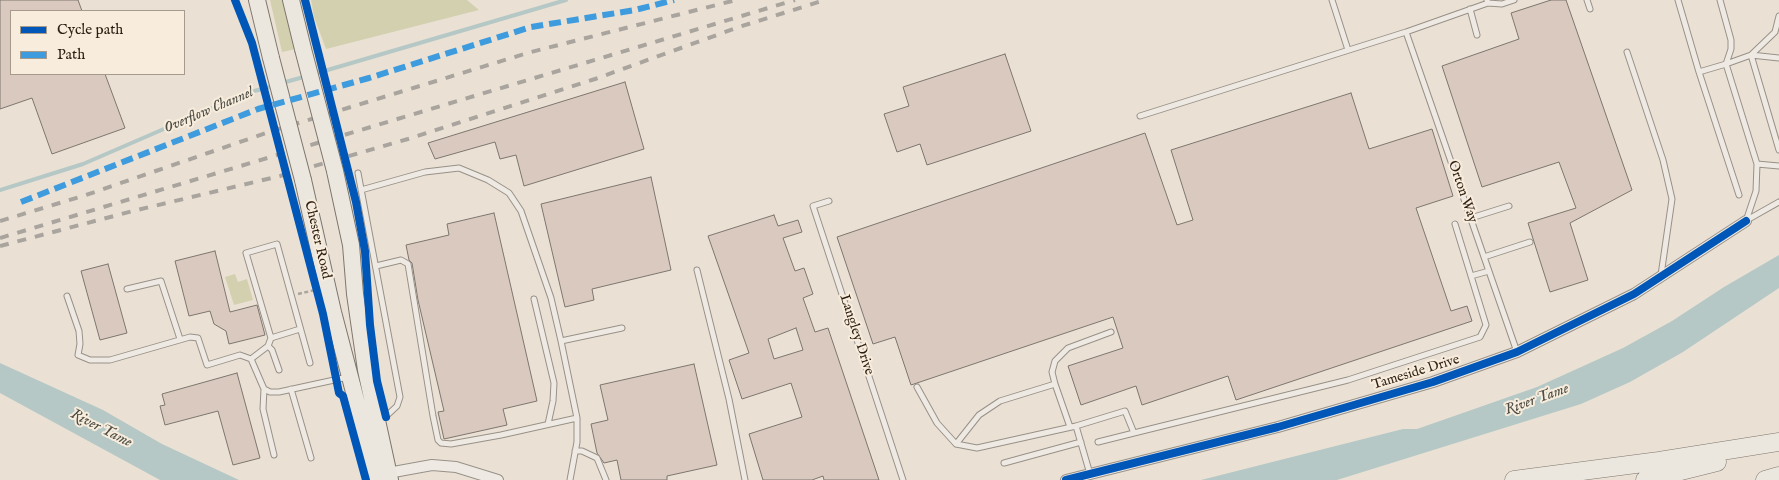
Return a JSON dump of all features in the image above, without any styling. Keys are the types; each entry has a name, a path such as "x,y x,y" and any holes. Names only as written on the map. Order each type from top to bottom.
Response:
{"highway":[{"name":"Chester Road","path":"257,0 303,180 333,312 351,377 385,478"},
{"name":"Chester Road","path":"291,0 335,171 351,244 360,328 379,423 385,478"},
{"path":"1514,480 1659,461 1779,442"},
{"path":"1645,480 1779,446"},
{"path":"1765,480 1779,476"}],"street":[{"name":"Tameside Drive","path":"1066,480 1278,427 1433,382 1517,352 1634,294 1746,221"},
{"path":"385,478 432,465 456,467 498,480"}],"lane":[{"path":"1332,0 1348,50"},
{"path":"1140,116 1406,32 1488,1 1502,4 1514,0"},
{"path":"1587,0 1590,8"},
{"path":"1678,0 1739,195"},
{"path":"1720,0 1732,40 1732,49 1726,64 1757,164 1756,191 1746,221"},
{"path":"1470,9 1477,35"},
{"path":"1699,72 1751,55 1775,32 1779,16"},
{"name":"Orton Way","path":"1406,32 1517,352"},
{"path":"1627,52 1663,160 1672,199 1661,278"},
{"path":"1751,55 1779,58"},
{"path":"1751,55 1779,150"},
{"path":"1757,164 1779,166"},
{"path":"361,190 425,172 459,168 488,180 509,194 520,211 551,298 561,341 577,418 575,451 570,480"},
{"path":"358,173 400,397 397,406 379,423"},
{"name":"Langley Drive","path":"828,201 813,206 903,480"},
{"path":"1746,221 1779,202"},
{"path":"1470,218 1509,206"},
{"path":"1098,442 1348,380 1480,337 1486,325 1455,224"},
{"path":"1484,257 1530,242"},
{"path":"251,359 268,346 271,338 246,253 277,244 310,363"},
{"path":"376,266 401,260 408,264 433,416 438,440 441,443 451,444 577,418"},
{"path":"697,270 729,399 745,480"},
{"path":"1471,276 1489,271"},
{"path":"127,289 161,281 180,339"},
{"path":"67,296 79,331 80,344 78,355 90,360 110,360 190,337 198,338 207,365 240,355 251,359 264,389 263,409 274,456"},
{"path":"534,299 554,383 553,401 548,424"},
{"path":"561,341 622,328"},
{"path":"271,338 300,329"},
{"path":"1090,474 1080,442 1055,384 1052,372 1055,361 1068,348 1111,332"},
{"path":"268,346 272,350 279,370"},
{"path":"264,389 270,392 279,392 336,378 351,377"},
{"path":"956,444 979,415 1000,401 1055,384"},
{"path":"917,387 937,423 956,444 977,448 1073,426 1125,411 1134,433"},
{"path":"291,389 311,458"},
{"path":"1004,463 1080,442"},
{"path":"575,451 597,458 606,480"}],"path":[{"path":"297,294 317,293 314,280"}],"shaded area":[{"path":"270,0 284,0 296,49 282,52"},
{"path":"311,0 467,0 479,10 326,49 314,17"},
{"path":"235,274 238,282 247,279 253,300 234,305 225,277"}],"water":[{"name":"River Tame","path":"1779,255 1779,288 1683,352 1630,382 1581,404 1337,480 1201,480 1403,429 1417,429 1537,387 1623,348 1672,321 1724,287"},
{"name":"River Tame","path":"0,363 103,410 162,444 239,480 160,480 0,393"}],"building":[{"path":"0,0 78,0 82,10 10,10 10,75 105,75 125,128 52,154 32,98 0,109"},
{"path":"1551,0 1566,0 1632,190 1570,223 1588,280 1550,292 1528,223 1576,208 1559,162 1482,187 1442,66 1519,39 1511,13"},
{"path":"1005,54 1031,131 927,165 920,144 897,152 884,114 909,106 903,87"},
{"path":"625,82 644,149 524,186 516,155 500,159 495,142 435,159 428,143"},
{"path":"1351,93 1369,149 1432,129 1453,196 1416,208 1451,311 1467,306 1472,321 1236,400 1228,376 1142,405 1136,386 1081,405 1068,366 1123,348 1113,317 911,385 895,337 873,344 837,237 1145,133 1177,225 1193,220 1171,150"},
{"path":"651,177 671,270 592,289 594,300 565,307 541,204"},
{"path":"494,213 537,401 503,409 507,425 444,439 438,412 444,411 418,300 412,263 409,260 406,245 449,235 447,224"},
{"path":"774,215 778,226 798,220 802,232 783,238 795,271 804,268 813,294 803,298 815,332 828,328 879,480 824,480 823,476 812,480 763,480 749,434 802,417 791,383 742,399 729,360 749,353 708,236","holes":["796,328 803,350 774,359 768,339"]},
{"path":"215,251 230,312 257,305 265,335 229,344 226,331 214,324 210,311 189,316 175,261"},
{"path":"108,264 127,333 100,340 81,271"},
{"path":"694,364 717,465 667,476 667,480 621,480 617,460 604,463 597,453 591,424 608,420 600,385"},
{"path":"237,373 260,458 233,465 218,411 165,425 160,406 165,405 162,394"}],"waterway":[{"name":"Overflow Channel","path":"314,74 566,0"},
{"name":"Overflow Channel","path":"282,83 307,76"},
{"name":"Overflow Channel","path":"0,190 83,164 247,93 273,86"}],"railway":[{"path":"0,221 86,195 269,132 531,52 736,0"},
{"path":"0,238 795,0"},
{"path":"0,246 133,211 280,176 408,139 595,79 739,27 825,0"}],"marked path":[{"path":"21,202 258,109 369,78 531,27 635,10 674,0"}],"cycle path":[{"path":"235,0 252,43 323,314 339,393 343,396 366,480"},
{"path":"305,0 356,202 365,251 370,325 377,381 386,417"},
{"path":"1066,480 1278,427 1433,382 1517,352 1634,294 1746,221"}]}
